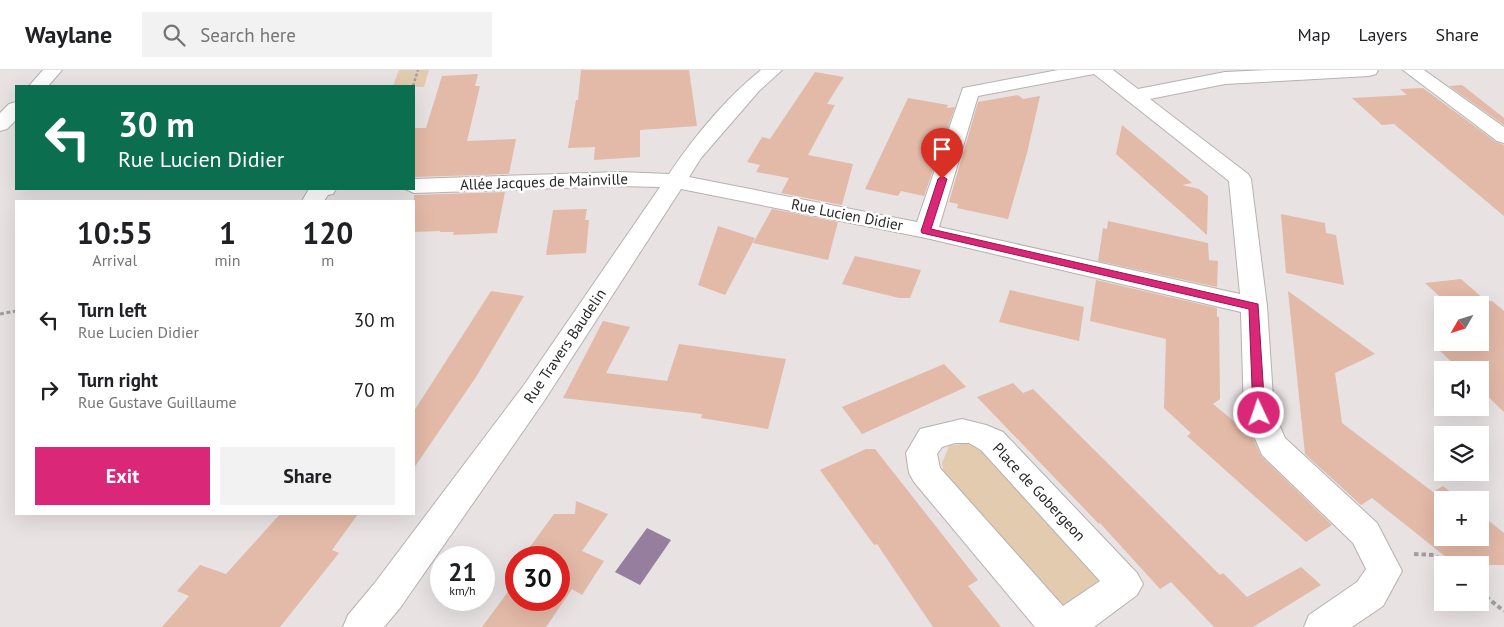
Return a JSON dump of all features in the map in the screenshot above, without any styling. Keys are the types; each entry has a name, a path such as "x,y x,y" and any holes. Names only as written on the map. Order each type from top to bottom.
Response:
{"street":[{"path":"39,85 53,70"},
{"name":"Rue Travers Baudelin","path":"361,627 387,596 534,393 673,181 693,154 752,87 773,70"},
{"path":"926,231 970,92 1088,70"},
{"path":"1100,70 1240,179 1254,306 1259,413 1273,446 1365,533 1385,571 1370,594 1322,627"},
{"path":"1134,96 1225,78 1369,70"},
{"path":"1412,70 1504,137"},
{"path":"0,125 15,109"},
{"name":"Allée Jacques de Mainville","path":"415,186 619,179 673,181"},
{"name":"Rue Lucien Didier","path":"673,181 926,231 1254,306"},
{"name":"Place de Gobergeon","path":"1058,627 925,473 921,454 931,438 956,431 976,431 992,441 1125,584 1088,621"}],"path":[{"path":"412,85 418,70"},
{"path":"0,314 15,311"},
{"path":"1489,599 1504,611"}],"shaded area":[{"path":"399,70 429,70 424,87 393,85"},
{"path":"967,443 988,448 1115,582 1060,616 947,488 942,463 949,446"},
{"path":"647,528 671,540 640,585 615,572"}],"building":[{"path":"581,70 689,70 697,126 640,130 640,157 594,160 595,147 568,148 576,100 578,100"},
{"path":"815,72 844,77 827,104 835,105 808,155 853,164 842,205 781,193 789,178 756,172 760,165 747,162 762,137 770,139"},
{"path":"478,74 475,86 480,86 467,141 516,139 509,174 415,177 415,128 426,128 442,76"},
{"path":"1462,85 1504,118 1504,125 1449,86"},
{"path":"1423,88 1496,142 1504,145 1504,216 1394,124 1382,125 1352,98 1407,95 1400,89"},
{"path":"1018,95 1023,99 1040,96 1027,153 1008,219 957,208 958,204 949,202 978,102"},
{"path":"908,98 948,105 947,108 955,107 924,196 901,191 898,196 865,189"},
{"path":"1122,125 1192,183 1182,185 1199,189 1208,196 1207,235 1116,154"},
{"path":"505,192 497,233 453,235 454,232 415,232 414,195"},
{"path":"587,209 585,220 589,220 586,253 546,255 553,210"},
{"path":"772,209 838,222 828,260 753,243"},
{"path":"1281,214 1325,223 1326,233 1336,235 1344,285 1286,273"},
{"path":"1108,221 1208,243 1209,260 1218,261 1217,287 1098,261 1103,228 1107,229"},
{"path":"718,226 755,238 725,295 698,285"},
{"path":"855,256 921,270 910,298 899,298 842,284"},
{"path":"1461,279 1480,296 1439,296 1425,283"},
{"path":"1096,280 1217,308 1217,317 1219,317 1220,399 1213,404 1252,436 1261,456 1332,525 1306,542 1187,436 1191,433 1164,408 1166,339 1090,321"},
{"path":"1010,290 1084,307 1079,341 999,322"},
{"path":"491,291 524,296 476,377 415,467 415,409"},
{"path":"1288,291 1375,354 1335,373 1342,423 1434,491 1434,546 1489,546 1489,521 1504,533 1504,565 1489,565 1489,556 1445,556 1372,498 1361,505 1305,454"},
{"path":"1489,301 1492,301 1504,311 1504,412 1489,398 1489,361 1451,361 1440,351 1489,351"},
{"path":"603,321 630,327 606,373 667,381 679,344 786,359 768,429 701,418 702,414 563,398"},
{"path":"944,364 966,387 862,434 842,407"},
{"path":"1013,383 1023,393 1033,389 1220,575 1223,573 1247,597 1301,567 1321,585 1253,627 1214,627 1171,582 1160,589 1100,523 977,397"},
{"path":"866,449 875,449 978,580 968,586 1001,627 933,627 877,544 874,545 820,470"},
{"path":"1443,486 1449,491 1435,491"},
{"path":"576,501 608,514 582,551 604,561 582,595 572,589 570,592 570,546 531,546 554,514 575,514"},
{"path":"279,515 357,515 332,550 339,553 280,627 162,627 189,596 177,591 200,565 226,574"},
{"path":"505,596 505,611 557,611 546,627 482,627"}],"route":[{"path":"942,179 926,231 1254,306 1259,413"}]}
